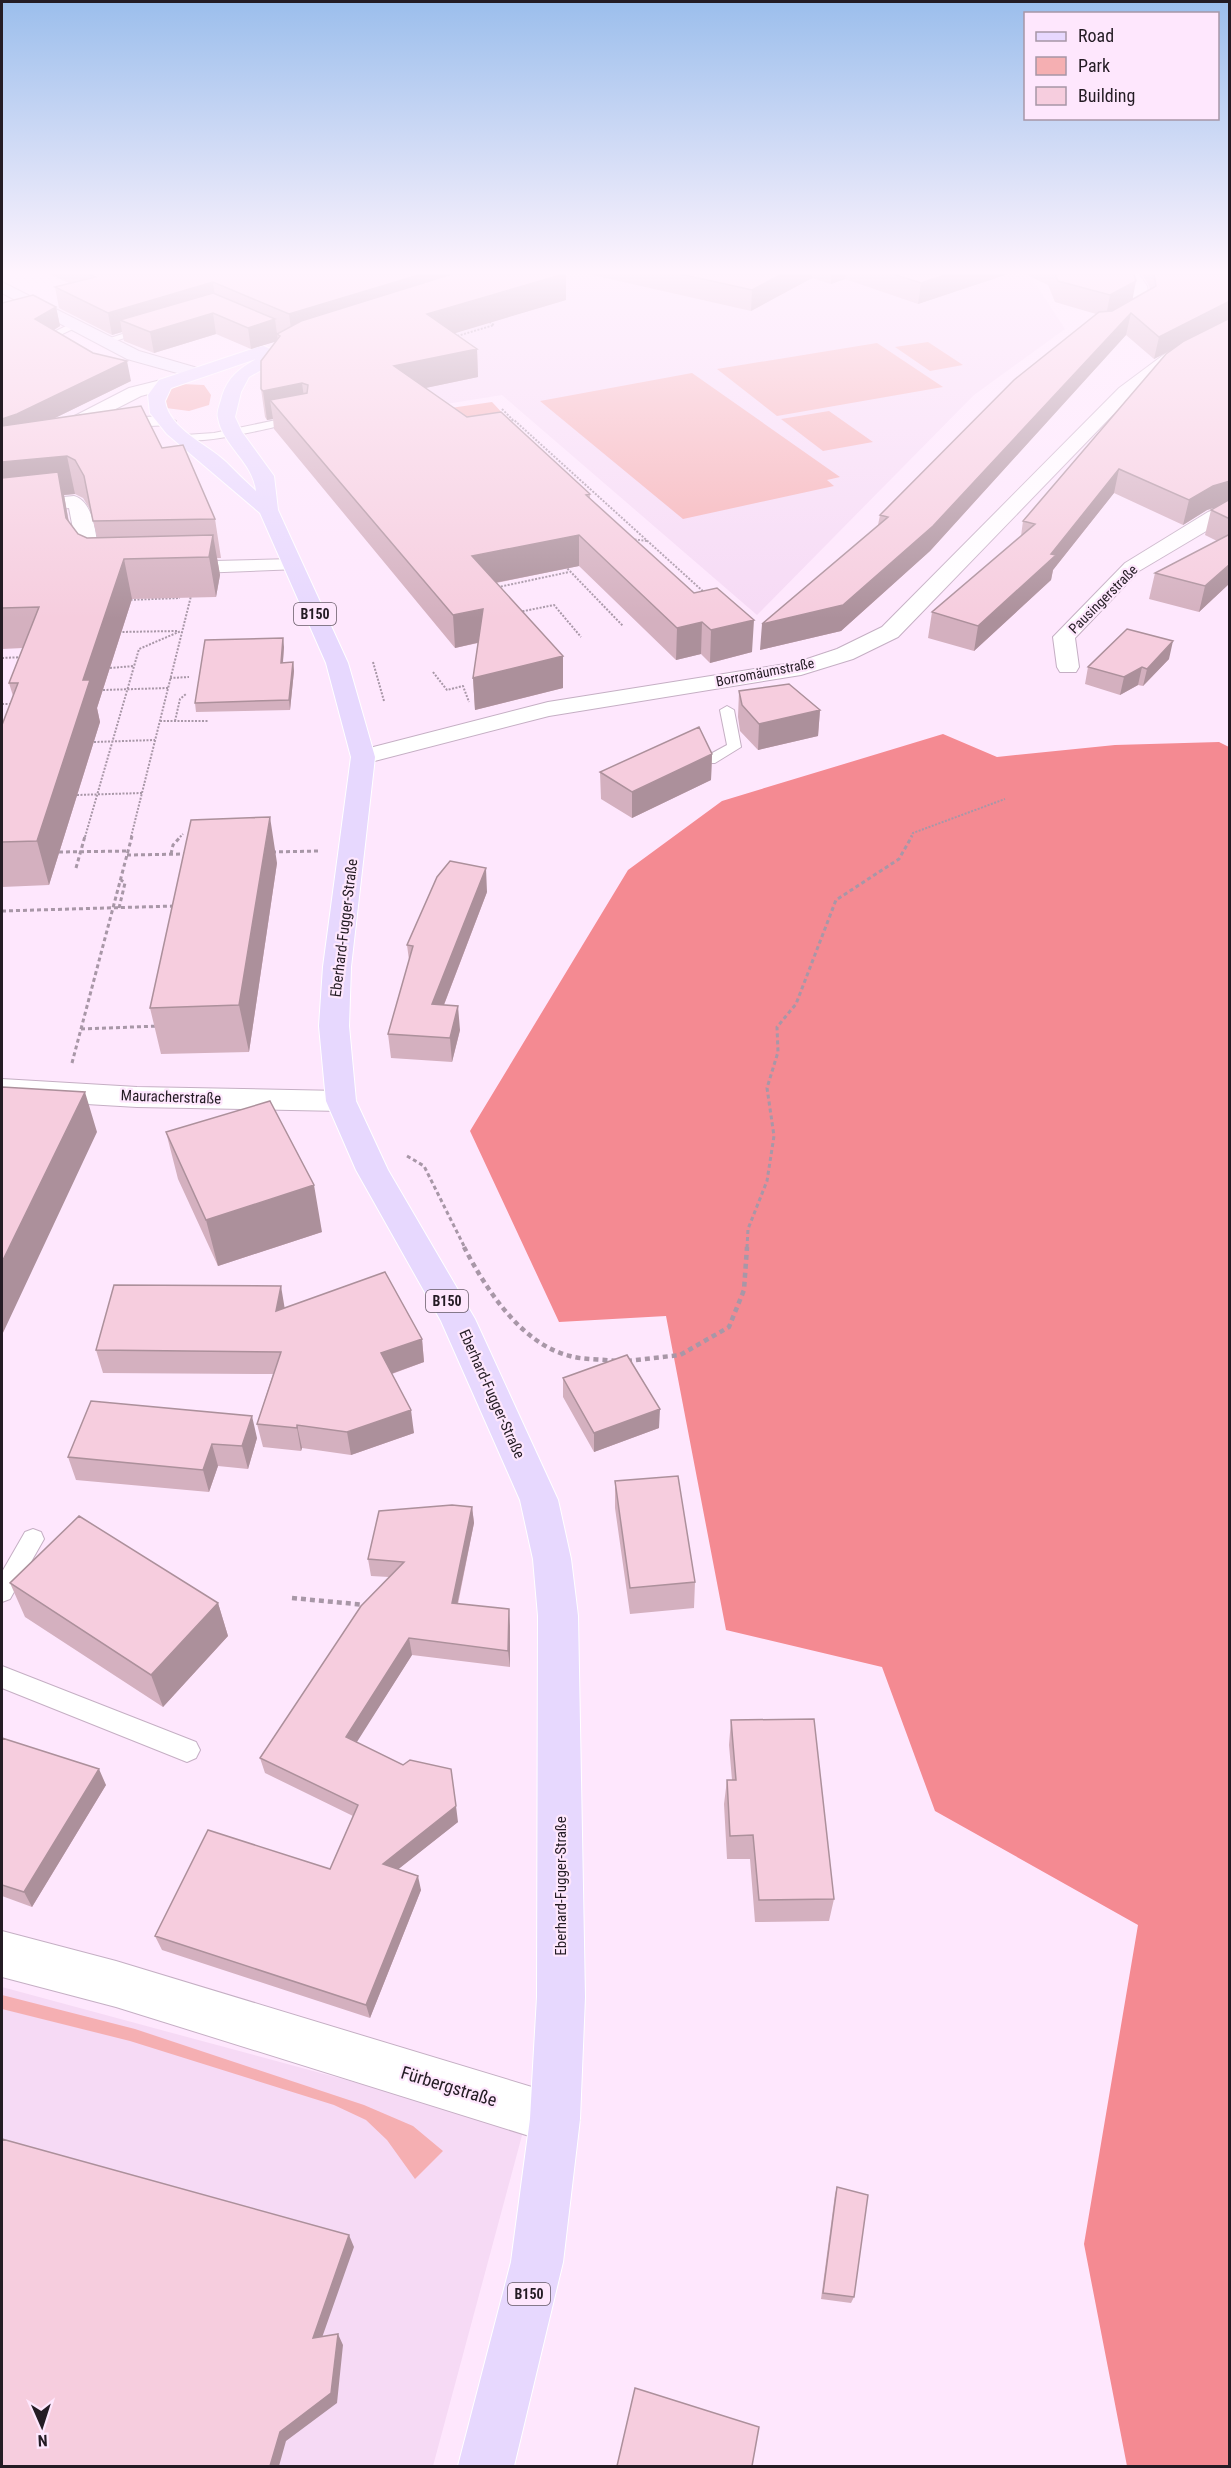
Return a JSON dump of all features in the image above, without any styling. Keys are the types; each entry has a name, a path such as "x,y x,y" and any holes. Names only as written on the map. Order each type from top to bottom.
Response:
{"main road":[{"path":"160,389 157,393 156,403 176,420 184,438 220,467 243,493 268,510"},
{"path":"215,389 216,393 207,421 223,434"},
{"path":"209,416 227,407 235,389"},
{"name":"Eberhard-Fugger-Straße","path":"227,407 223,434 264,476 263,483 268,510 337,663 363,757 337,967 334,1026 341,1101 362,1148 458,1319 500,1408 539,1500 552,1559 559,1630 561,1840 561,1997 555,2119"},
{"name":"B150","path":"486,2466 537,2262 555,2119"}],"street":[{"path":"2,450 65,428 135,392 146,389"},
{"name":"Borromäumstraße","path":"363,757 548,709 801,668 845,654 890,632 1129,389"},
{"path":"65,428 122,422 176,420"},
{"path":"2,509 74,502 78,505 90,565 96,569 120,570"},
{"name":"Pausingerstraße","path":"1068,667 1064,637 1132,567 1215,516 1230,510"},
{"path":"153,569 292,565"},
{"name":"Mauracherstraße","path":"2,1089 64,1093 341,1101"},
{"name":"Fürbergstraße","path":"2,1954 116,1984 555,2119"}],"lane":[{"path":"184,438 223,434 306,417"},
{"path":"710,759 734,747 727,710"},
{"path":"2,1592 33,1539"},
{"path":"2,1677 187,1750"}],"path":[{"path":"502,409 706,595"},
{"path":"503,422 514,420"},
{"path":"562,477 569,469"},
{"path":"626,538 648,541"},
{"path":"563,565 623,626"},
{"path":"493,588 570,572"},
{"path":"64,1093 125,883 121,880 190,596"},
{"path":"514,613 554,605 581,637"},
{"path":"114,632 182,631"},
{"path":"76,868 139,649 182,631"},
{"path":"2,658 35,657"},
{"path":"110,668 134,666"},
{"path":"433,672 447,690 463,686 470,704 460,707"},
{"path":"170,678 189,677"},
{"path":"103,690 168,688"},
{"path":"175,721 180,699 186,694"},
{"path":"2,704 20,704"},
{"path":"160,721 208,721"},
{"path":"94,742 155,740"},
{"path":"77,795 142,793"},
{"path":"362,1148 400,1153 424,1166 479,1276 524,1333 569,1356 621,1362 680,1355 729,1327 744,1290 748,1229 767,1181 774,1136 767,1088 778,1052 777,1027 796,1004 836,900 899,859 913,833 1005,799"},
{"path":"171,854 173,845 183,834"},
{"path":"59,852 128,850"},
{"path":"262,852 353,850"},
{"path":"127,855 194,854"},
{"path":"2,911 181,906"},
{"path":"81,1029 167,1026"},
{"path":"292,1598 372,1605"}],"shaded area":[{"path":"409,389 982,389 757,615 502,395 427,407"},
{"path":"943,734 997,757 1115,745 1219,742 1229,747 1229,2466 1127,2466 1084,2244 1138,1925 935,1811 882,1667 726,1630 666,1316 559,1322 470,1131 628,870 722,801"},
{"path":"2,1987 524,2128 433,2466 2,2466"}],"green space":[{"path":"207,389 211,395 209,405 189,411 166,408 164,404 168,391"},
{"path":"604,389 715,389 840,477 827,480 834,486 683,519 540,401"},
{"path":"743,389 931,389 777,416"},
{"path":"492,402 508,419 436,425 423,412"},
{"path":"829,411 873,442 823,451 781,419"},
{"path":"2,1995 135,2029 364,2105 413,2126 443,2151 415,2179 387,2140 366,2120 334,2105 130,2041 2,2009"}],"building":[{"path":"2,389 69,389 17,414 2,419"},
{"path":"307,389 427,389 467,417 501,412 590,494 586,495 694,593 717,588 754,620 711,630 702,622 677,628 579,535 472,556 563,656 473,678 483,609 453,615 270,400 307,393"},
{"path":"1005,389 1060,389 933,526 843,605 762,624 888,517 880,515"},
{"path":"1136,389 1230,389 1230,481 1213,486 1189,500 1119,469 1051,554 1056,555 978,626 932,612 1035,524 1023,521"},
{"path":"141,406 162,448 183,445 215,519 93,521 84,476 75,460 67,456 2,462 2,426"},
{"path":"58,472 66,518 78,534 87,538 213,535 209,557 124,559 83,680 90,680 37,841 2,842 2,725 18,683 9,683 39,607 2,608 2,478"},
{"path":"1230,499 1230,519 1211,510"},
{"path":"1230,534 1230,564 1205,586 1155,573"},
{"path":"1127,629 1173,641 1147,669 1142,667 1124,677 1088,667"},
{"path":"283,638 281,663 293,662 289,700 195,703 205,640"},
{"path":"789,684 820,710 759,724 742,705 739,691"},
{"path":"699,727 712,754 632,792 600,772"},
{"path":"270,817 239,1005 150,1008 191,820"},
{"path":"450,861 486,868 432,1004 458,1006 450,1038 388,1034 413,946 407,945 437,877"},
{"path":"2,1087 85,1092 2,1262"},
{"path":"270,1101 314,1185 206,1220 166,1132"},
{"path":"385,1272 422,1339 381,1353 411,1410 347,1432 297,1425 297,1428 257,1424 281,1352 96,1350 114,1285 281,1286 276,1311"},
{"path":"627,1355 660,1409 594,1433 563,1378"},
{"path":"91,1401 252,1416 242,1446 212,1444 203,1470 68,1457"},
{"path":"678,1476 695,1582 630,1588 615,1481"},
{"path":"452,1505 472,1507 452,1603 509,1609 508,1651 409,1638 346,1737 403,1765 410,1760 451,1769 456,1806 383,1864 418,1876 366,2005 155,1936 208,1830 330,1869 358,1805 260,1758 361,1606 404,1562 368,1559 379,1511"},
{"path":"79,1516 218,1603 151,1675 10,1583"},
{"path":"814,1719 834,1899 759,1900 753,1835 730,1836 727,1780 736,1780 731,1720"},
{"path":"2,1738 99,1769 24,1892 2,1885"},
{"path":"2,2139 349,2235 313,2338 338,2334 331,2393 280,2432 270,2466 2,2466"},
{"path":"837,2187 868,2195 854,2297 823,2293"},
{"path":"635,2388 759,2427 752,2466 617,2466"}]}
